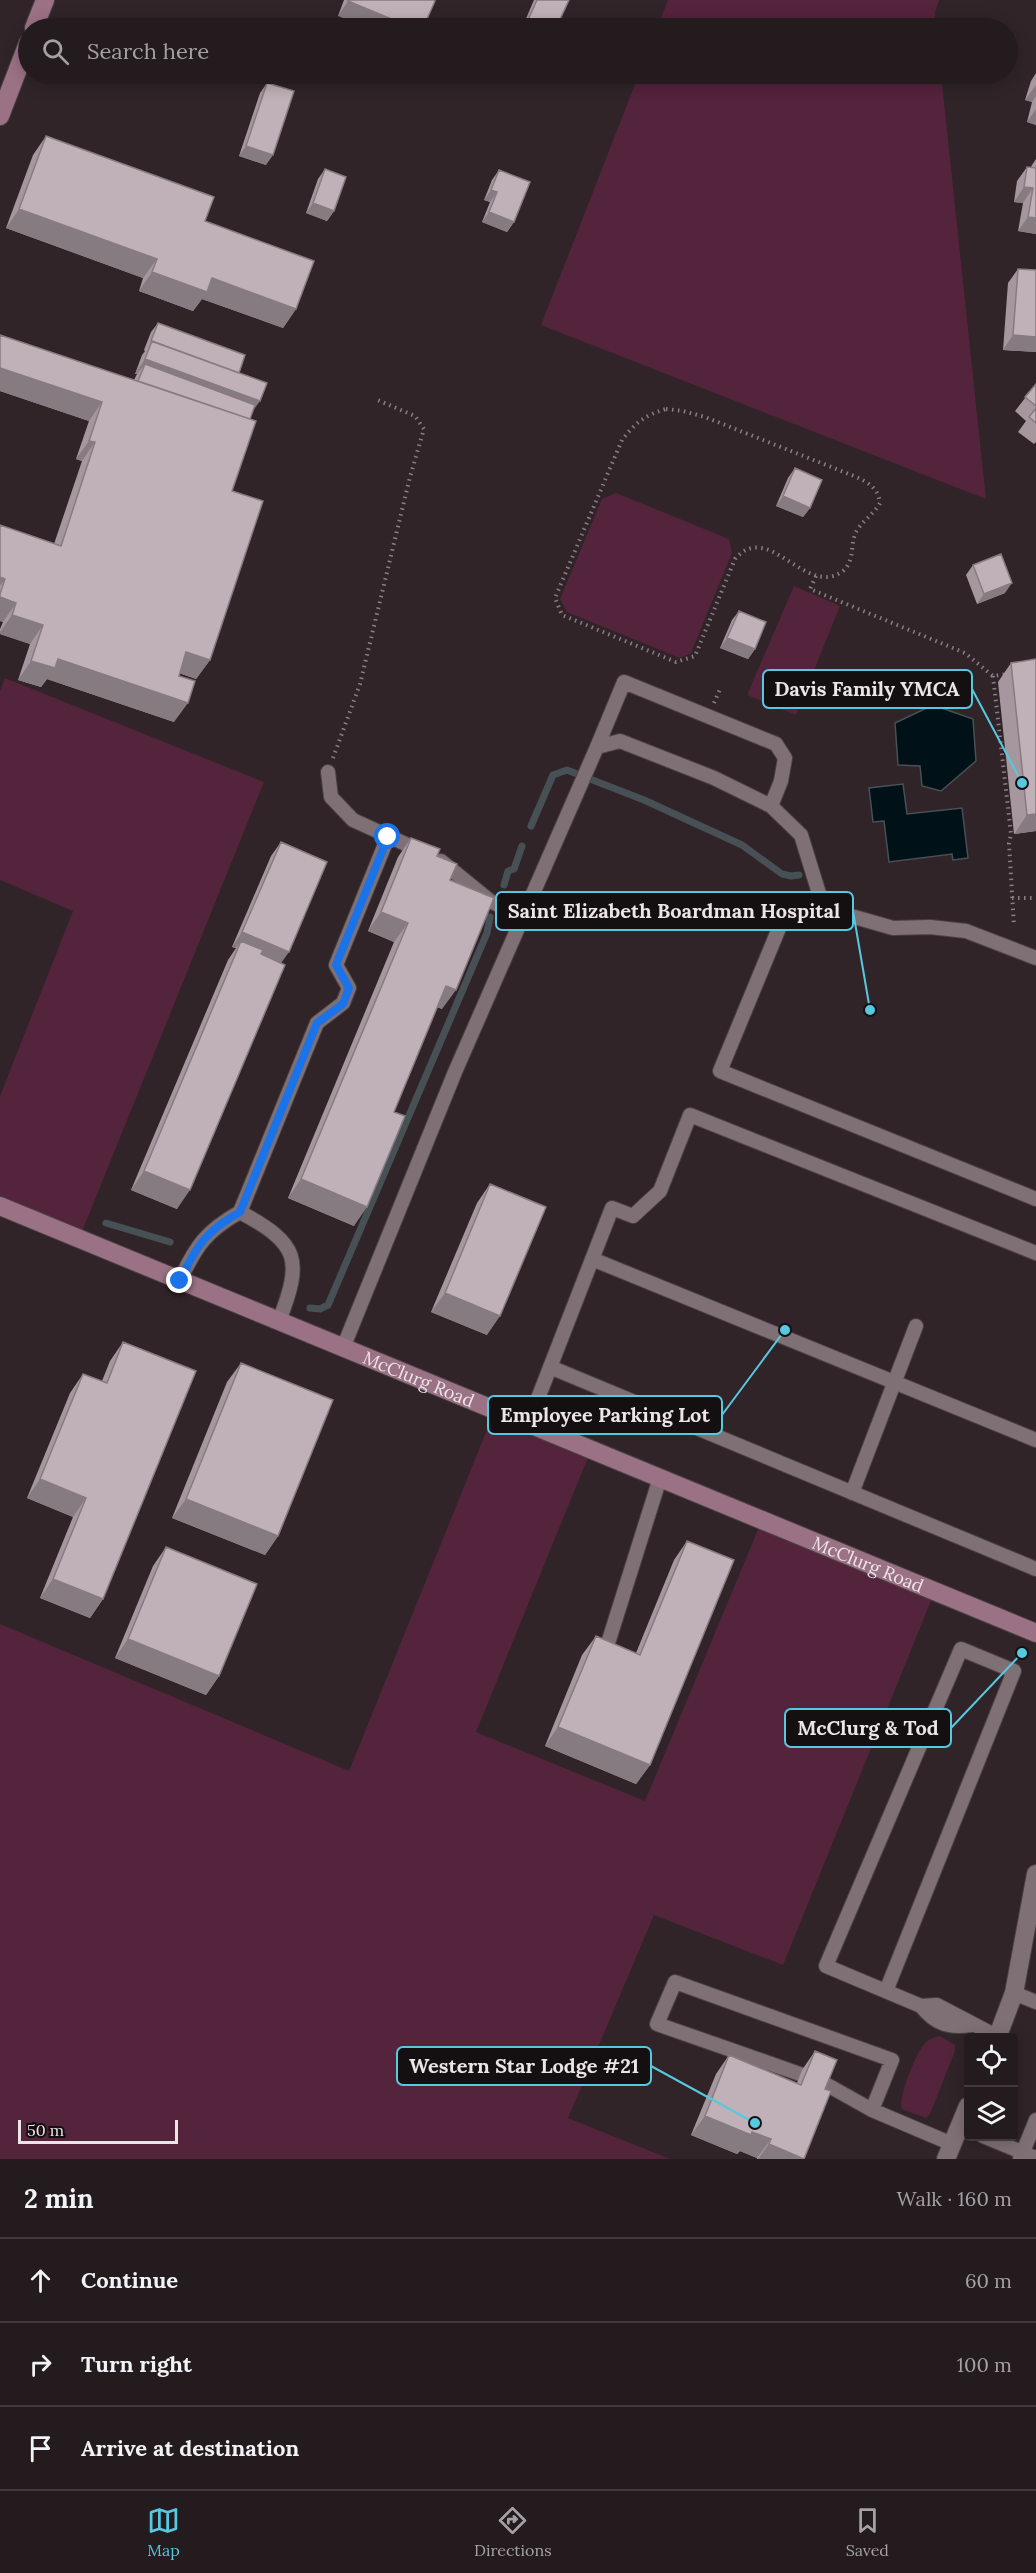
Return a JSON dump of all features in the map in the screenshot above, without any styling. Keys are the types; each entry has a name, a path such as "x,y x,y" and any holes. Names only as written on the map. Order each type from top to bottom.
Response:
{"street":[{"path":"38,18 45,0"},
{"path":"0,116 18,69"},
{"name":"McClurg Road","path":"0,1206 1036,1633"},
{"path":"999,2033 1014,1994 1036,1874"},
{"path":"949,2152 964,2129"}],"lane":[{"path":"343,1348 454,1072 624,682 776,744 785,758 782,781 771,806"},
{"path":"597,747 620,741 714,778 771,806 801,835 822,903"},
{"path":"328,772 331,797 353,820 437,858 490,901 523,916"},
{"path":"180,1281 195,1247 222,1222 240,1212 317,1023 343,1004 349,988 336,965 388,837"},
{"path":"1036,958 966,931 930,927 893,928 851,916 822,903 789,904 720,1071 1036,1199"},
{"path":"528,1424 612,1208 633,1216 660,1191 690,1115 1036,1253"},
{"path":"240,1212 268,1227 289,1248 294,1265 293,1287 279,1321"},
{"path":"592,1259 1036,1440"},
{"path":"852,1493 916,1326"},
{"path":"550,1367 1036,1569"},
{"path":"609,1640 660,1478"},
{"path":"886,1991 1014,1671 961,1649 826,1966 921,2006 929,2016 952,2028 972,2025 989,2033"},
{"path":"800,2074 657,2024 675,1982 892,2060 872,2110"},
{"path":"1014,1994 1036,2002"},
{"path":"822,2082 949,2152"},
{"path":"1021,2156 1036,2120"},
{"path":"992,2141 1021,2156 1036,2158"}],"path":[{"path":"328,772 360,684 410,477 424,429 415,416 375,399"},
{"path":"666,409 705,417 870,483 879,494 880,503 857,531 849,564 832,577 816,576 768,549 754,546 742,551 735,560 695,656 676,662 562,615 555,598 622,440 634,423 648,414 666,409"},
{"path":"816,576 810,590 965,653 993,676 1011,834 1009,843 1014,926"},
{"path":"993,676 1015,674"},
{"path":"713,706 721,687"},
{"path":"1012,898 1036,898"}],"shaded area":[{"path":"668,0 939,0 935,18 661,18"},
{"path":"635,84 942,84 986,499 541,325"},
{"path":"616,493 729,539 732,553 691,653 680,658 567,612 560,599 602,499"},
{"path":"794,586 840,606 796,715 747,695"},
{"path":"5,678 264,782 79,1239 0,1206 0,1096 73,911 0,880 0,691"},
{"path":"933,705 973,719 976,761 941,791 922,786 920,766 898,765 895,723"},
{"path":"903,784 907,814 962,808 968,858 953,860 952,854 889,862 884,821 873,822 869,788"},
{"path":"495,1410 591,1450 476,1732 645,1801 762,1520 935,1591 783,1965 654,1915 568,2118 670,2159 0,2159 0,1624 349,1771"},
{"path":"940,2036 955,2045 955,2051 930,2114 926,2118 902,2109 902,2095 922,2047 929,2040"}],"building":[{"path":"537,0 569,0 561,18 529,18"},
{"path":"348,1 435,1 427,18 389,18"},
{"path":"267,84 294,91 273,155 246,146"},
{"path":"46,136 214,197 205,221 314,261 296,309 212,278 207,292 152,272 157,259 19,209"},
{"path":"1027,167 1036,168 1036,218 1028,217 1033,188 1024,187"},
{"path":"325,169 346,177 334,211 313,203"},
{"path":"499,170 530,182 514,222 489,212 497,192 491,190"},
{"path":"1018,269 1036,270 1036,337 1013,335"},
{"path":"158,323 245,355 239,373 151,341"},
{"path":"0,335 256,421 232,491 263,501 210,660 186,652 179,676 195,681 188,703 58,659 55,668 31,661 43,625 12,615 16,603 0,597 5,579 0,577 0,525 61,546 95,442 89,441 102,402 0,368"},
{"path":"152,341 267,383 260,401 145,359"},
{"path":"145,364 255,405 250,419 138,381"},
{"path":"1036,384 1036,406 1025,397"},
{"path":"1036,408 1036,423 1029,417"},
{"path":"795,468 822,480 810,508 783,496"},
{"path":"1001,554 1012,583 984,594 973,565"},
{"path":"739,611 766,622 755,649 727,638"},
{"path":"1036,659 1036,814 1027,815 1011,663"},
{"path":"411,838 440,849 437,856 457,864 450,880 494,898 456,990 446,986 394,1112 405,1116 367,1207 301,1179 408,923 381,912"},
{"path":"281,842 327,862 289,952 242,932"},
{"path":"241,941 263,950 261,954 285,965 190,1190 144,1171"},
{"path":"490,1184 546,1207 500,1316 445,1293"},
{"path":"123,1342 196,1371 103,1599 53,1579 86,1498 40,1479 83,1374 107,1383"},
{"path":"241,1363 333,1400 278,1536 186,1499"},
{"path":"687,1541 734,1560 650,1765 558,1727 596,1636 640,1655"},
{"path":"166,1547 257,1584 219,1676 128,1639"},
{"path":"815,2051 837,2060 825,2089 831,2091 804,2159 769,2144 771,2139 752,2132 751,2135 705,2116 729,2055 801,2085"}],"waterway":[{"path":"531,826 553,775 567,770 644,800 742,845 782,874 799,875"},
{"path":"504,885 508,871 514,869 522,846"},
{"path":"310,1308 320,1309 328,1305 487,933 490,917"},
{"path":"106,1223 170,1242"}],"place":[{"name":"Davis Family YMCA","path":"1022,783"},
{"name":"Saint Elizabeth Boardman Hospital","path":"870,1010"},
{"name":"Employee Parking Lot","path":"785,1330"},
{"name":"McClurg & Tod","path":"1022,1653"},
{"name":"Western Star Lodge #21","path":"755,2123"}],"route":[{"path":"180,1281 195,1247 222,1222 240,1212 317,1023 343,1004 349,988 336,965 388,837"}]}
